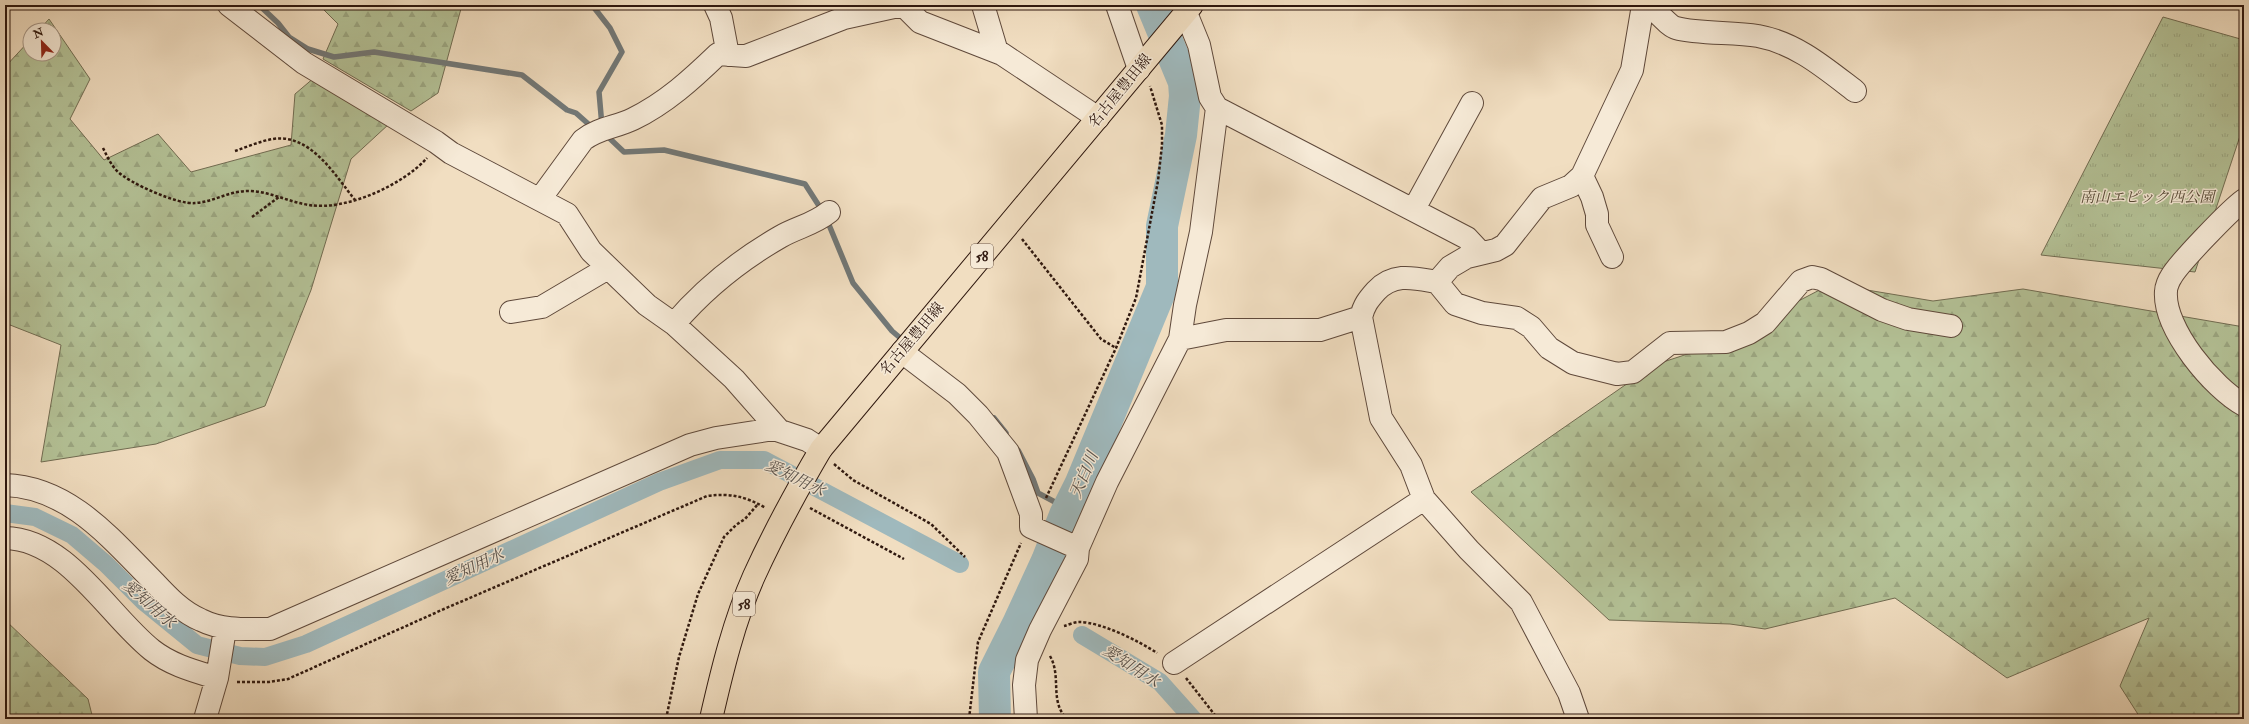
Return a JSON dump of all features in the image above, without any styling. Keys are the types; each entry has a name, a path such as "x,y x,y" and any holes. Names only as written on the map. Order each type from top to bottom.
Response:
{"main road":[{"name":"名古屋豊田線","path":"711,719 723,666 751,584 790,505 818,454 1186,13"}],"street":[{"path":"5,485 42,491 70,505 90,518 185,612 225,629 270,629 690,445 716,438 778,429 734,379 674,324 647,305 591,251 567,214 540,199 505,183 451,153 436,142 304,62 229,5"},
{"path":"715,5 721,18 728,55"},
{"path":"540,199 583,140 598,131 632,120 674,95 718,54 746,56 844,18 903,5 920,22 997,52 1098,118"},
{"path":"984,5 997,52"},
{"path":"1117,5 1144,62"},
{"path":"1437,282 1450,266 1467,257 1496,250 1505,245 1542,198 1571,186 1582,176 1632,70 1642,5"},
{"path":"1648,5 1655,9 1674,28 1758,36 1789,46 1807,55 1855,91"},
{"path":"1186,13 1199,45 1210,97 1217,108 1414,209 1467,238 1481,253"},
{"path":"1414,209 1472,102"},
{"path":"1026,719 1024,685 1027,660 1035,641 1077,559 1078,548 1107,482 1180,339 1185,305 1201,232 1217,108"},
{"path":"1582,176 1592,197 1597,225 1612,258"},
{"path":"2243,201 2176,271 2171,277 2166,292 2168,308 2174,327 2206,374 2230,398 2244,405"},
{"path":"674,324 704,290 781,236 817,222 829,212"},
{"path":"511,312 542,307 608,268"},
{"path":"1578,719 1569,694 1521,602 1469,550 1424,499 1411,465 1381,418 1361,317 1365,303 1384,284 1396,278 1408,277 1437,282 1455,304 1482,313 1517,318 1531,327 1548,348 1573,363 1617,374 1634,372 1670,343 1726,342 1749,333 1765,323 1801,280 1812,277 1821,278 1882,310 1908,319 1951,326"},
{"path":"1180,339 1226,330 1320,330 1361,317"},
{"path":"902,352 956,394 973,410 1008,452 1031,520 1078,548"},
{"path":"774,429 807,440 818,454"},
{"path":"1174,663 1424,499"},
{"path":"5,538 28,541 47,549 86,583 153,650 185,668 217,678"},
{"path":"205,719 217,678 225,629"}],"path":[{"path":"969,719 978,642 1031,520 1044,503 1116,348 1136,298 1158,181 1162,145 1162,125 1144,62"},
{"path":"235,151 274,139 290,139 305,144 355,200"},
{"path":"103,148 118,172 179,202 195,203 230,192 249,191 266,192 310,206 326,206 355,200 384,189 406,176 426,159 436,142"},
{"path":"252,217 280,197"},
{"path":"1010,223 1101,339 1116,348"},
{"path":"818,454 837,466 853,480 931,524 965,557"},
{"path":"217,678 232,682 269,682 288,679 444,609 706,496 725,493 748,498 758,504 790,505 904,559"},
{"path":"666,719 679,657 698,594 724,537 736,525 745,519 758,504"},
{"path":"1046,620 1061,627 1079,622 1134,638 1174,663 1218,719"},
{"path":"1035,641 1045,647 1052,660 1056,675 1056,701 1060,712 1067,719"}],"green space":[{"path":"319,5 462,5 438,93 411,111 323,59 338,24"},
{"name":"南山エピック西公園","path":"2163,17 2244,40 2244,124 2195,272 2041,255"},
{"path":"62,38 90,79 70,119 104,160 158,134 191,172 291,145 295,94 315,77 389,124 351,159 311,290 265,406 156,444 41,462 61,345 5,323 5,67 22,49 22,62 62,62"},
{"path":"1831,284 1933,301 2023,289 2244,327 2244,719 2141,719 2120,686 2149,618 2007,678 1895,598 1765,629 1730,624 1609,620 1471,492 1654,365 1712,346"},
{"path":"5,620 88,699 93,719 5,719"}],"waterway":[{"path":"259,5 278,23 289,37 308,49 334,57 374,52 522,75 567,110 576,113 594,129"},
{"path":"592,5 610,28 622,52 599,92 602,126"},
{"name":"天白川","path":"995,719 994,672 1047,561 1065,515 1080,485 1162,287 1162,226 1181,135 1185,96 1184,82 1152,5"},
{"path":"605,134 624,152 664,150 805,184 823,212"},
{"path":"827,220 853,283 892,331 905,342"},
{"path":"994,418 1006,433"},
{"path":"1018,450 1033,479 1038,493 1068,509"},
{"name":"愛知用水","path":"5,513 35,517 72,535 106,564 143,601 197,645 240,656 265,657 306,644 659,482 720,460 764,460 960,564"},
{"name":"愛知用水","path":"1082,635 1160,682 1193,719"}]}
